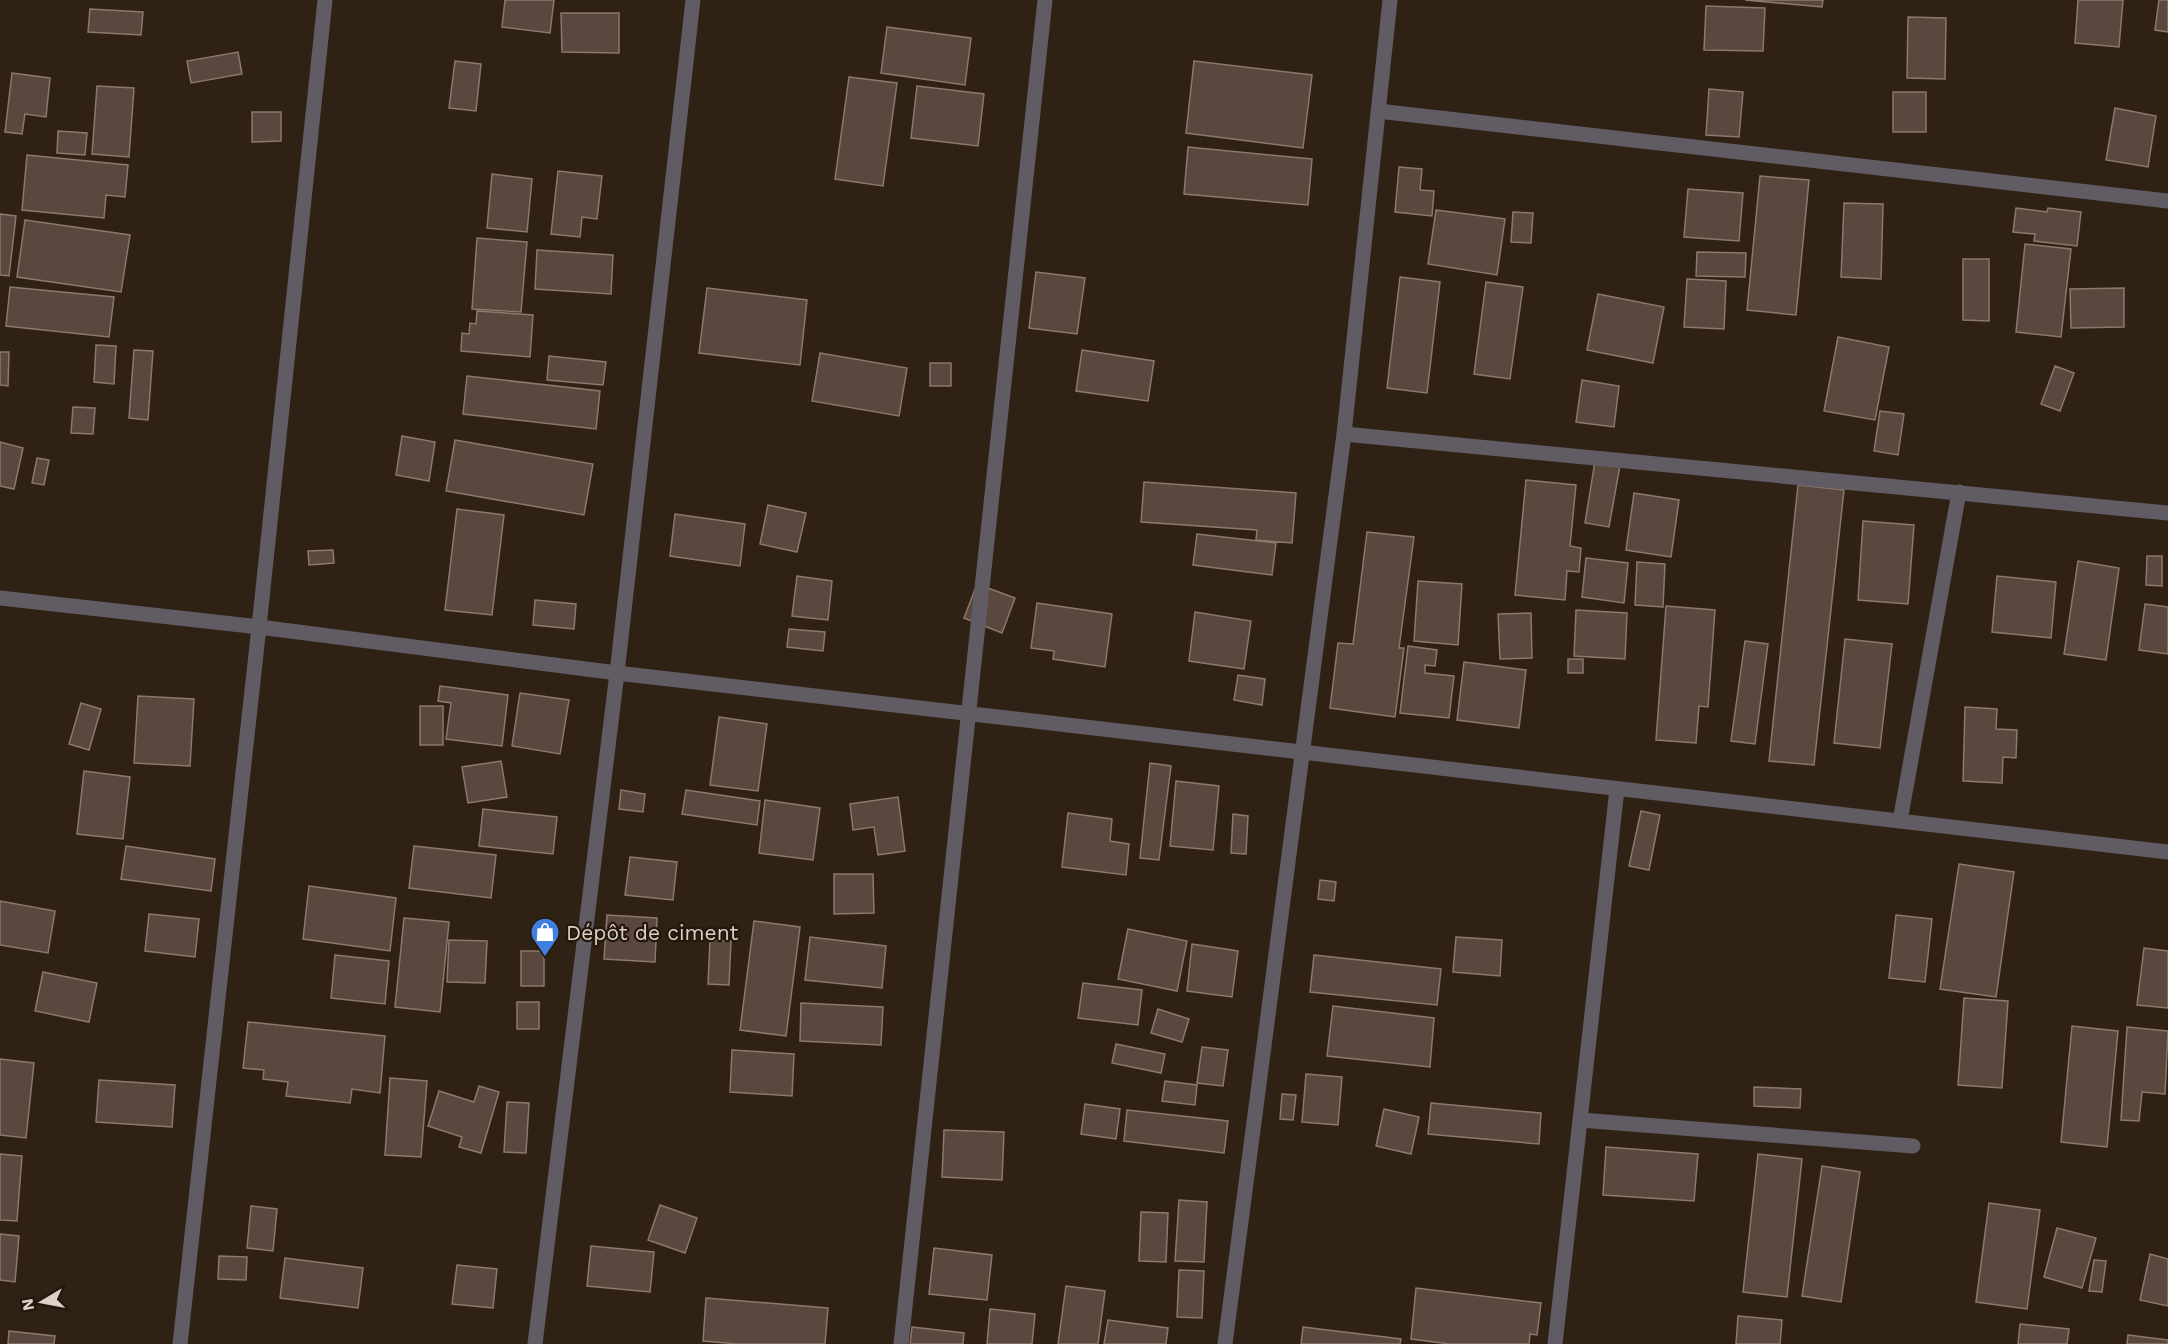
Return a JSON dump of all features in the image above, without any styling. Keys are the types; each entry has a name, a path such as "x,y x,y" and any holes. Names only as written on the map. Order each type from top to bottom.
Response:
{"street":[{"path":"180,1344 325,0"},
{"path":"535,1344 617,673 693,0"},
{"path":"901,1344 1045,0"},
{"path":"1225,1344 1344,434 1390,0"},
{"path":"1378,111 2168,201"},
{"path":"1344,434 2168,513"},
{"path":"1900,821 1959,492"},
{"path":"0,598 259,627 617,673 2168,852"},
{"path":"1555,1344 1617,789"},
{"path":"1580,1120 1913,1146"}],"building":[{"path":"505,0 554,0 550,33 502,27"},
{"path":"1745,0 1823,0 1822,7"},
{"path":"2078,0 2123,0 2119,47 2075,43"},
{"path":"2159,0 2168,0 2168,32 2155,30"},
{"path":"1706,6 1765,8 1763,51 1704,50"},
{"path":"90,9 143,12 141,35 88,32"},
{"path":"561,13 619,13 619,53 562,52"},
{"path":"1908,17 1946,18 1945,79 1907,78"},
{"path":"887,27 971,38 965,85 881,73"},
{"path":"238,52 242,74 191,83 187,61"},
{"path":"455,61 481,64 476,111 449,108"},
{"path":"1194,61 1312,75 1303,148 1186,133"},
{"path":"12,73 50,78 46,117 25,114 22,134 5,132"},
{"path":"849,77 897,83 883,186 835,179"},
{"path":"97,86 134,88 129,157 92,154"},
{"path":"917,86 984,94 978,146 911,138"},
{"path":"1709,89 1743,92 1739,137 1706,135"},
{"path":"1893,92 1926,92 1926,132 1893,132"},
{"path":"2115,108 2156,116 2148,167 2106,160"},
{"path":"252,112 281,112 281,141 252,142"},
{"path":"58,131 87,133 85,155 57,153"},
{"path":"1188,147 1312,159 1308,205 1184,194"},
{"path":"27,155 128,165 125,197 106,195 104,218 22,210"},
{"path":"1399,167 1422,169 1420,190 1434,191 1432,216 1395,212"},
{"path":"558,171 602,176 597,219 582,217 580,237 551,234"},
{"path":"492,174 532,179 527,232 487,228"},
{"path":"1760,176 1809,180 1796,315 1747,310"},
{"path":"1688,189 1743,193 1739,241 1684,237"},
{"path":"1844,203 1883,204 1881,279 1841,277"},
{"path":"2016,208 2047,212 2048,208 2081,212 2077,246 2034,241 2035,234 2013,232"},
{"path":"1436,210 1505,219 1497,275 1428,264"},
{"path":"1513,212 1533,213 1531,243 1511,242"},
{"path":"0,214 16,216 9,276 0,275"},
{"path":"25,220 130,235 121,292 17,277"},
{"path":"477,238 527,242 521,312 472,309"},
{"path":"2025,244 2071,249 2061,337 2016,332"},
{"path":"537,250 613,255 611,294 535,289"},
{"path":"1697,252 1746,253 1745,277 1696,276"},
{"path":"1963,259 1989,259 1989,321 1963,320"},
{"path":"1036,272 1085,278 1077,334 1029,328"},
{"path":"1400,277 1440,282 1427,393 1387,388"},
{"path":"1687,279 1726,281 1724,329 1684,327"},
{"path":"1486,282 1523,287 1510,379 1474,374"},
{"path":"10,287 114,297 109,337 6,326"},
{"path":"707,288 807,300 800,365 699,353"},
{"path":"2124,288 2124,327 2071,328 2070,289"},
{"path":"1598,294 1664,307 1653,363 1587,350"},
{"path":"477,311 533,315 530,357 461,351 462,333 469,334 470,323 476,324"},
{"path":"1838,337 1889,347 1875,420 1824,411"},
{"path":"96,345 116,346 114,384 94,382"},
{"path":"134,350 153,351 148,420 129,418"},
{"path":"1082,350 1154,361 1148,401 1076,391"},
{"path":"0,352 9,352 8,386 0,385"},
{"path":"820,353 907,368 899,416 812,401"},
{"path":"549,356 606,362 603,385 547,380"},
{"path":"930,363 951,363 951,386 930,386"},
{"path":"2055,366 2074,373 2060,411 2041,404"},
{"path":"467,376 600,391 596,429 463,414"},
{"path":"1582,380 1619,386 1614,427 1576,422"},
{"path":"73,407 95,408 93,434 71,433"},
{"path":"1880,411 1904,414 1898,455 1874,451"},
{"path":"402,436 435,442 429,481 396,475"},
{"path":"455,440 593,464 584,515 446,491"},
{"path":"0,442 23,448 14,489 0,486"},
{"path":"37,458 49,460 44,485 32,483"},
{"path":"1595,461 1620,465 1609,527 1585,523"},
{"path":"1526,480 1576,485 1570,546 1581,548 1579,572 1567,571 1565,600 1515,595"},
{"path":"1144,482 1296,493 1292,543 1256,540 1257,530 1141,522"},
{"path":"1798,485 1844,490 1814,765 1769,761"},
{"path":"1634,493 1679,500 1671,557 1626,550"},
{"path":"768,505 806,513 797,552 760,544"},
{"path":"457,509 504,515 492,615 445,610"},
{"path":"675,514 745,524 740,566 670,556"},
{"path":"1863,521 1914,525 1908,604 1858,600"},
{"path":"1367,532 1414,537 1399,648 1404,648 1395,717 1330,708 1338,643 1353,644"},
{"path":"1197,534 1276,543 1272,575 1193,565"},
{"path":"333,550 334,563 309,565 308,551"},
{"path":"2147,556 2162,556 2162,586 2146,585"},
{"path":"1586,558 1628,563 1624,603 1582,597"},
{"path":"2078,561 2119,568 2106,660 2064,654"},
{"path":"1637,562 1665,564 1663,607 1635,605"},
{"path":"797,576 832,581 828,620 792,616"},
{"path":"1997,576 2056,582 2051,638 1992,632"},
{"path":"1418,581 1462,584 1458,645 1414,641"},
{"path":"977,584 1015,598 1002,633 964,618"},
{"path":"535,600 576,604 574,629 533,625"},
{"path":"1037,603 1112,614 1105,667 1053,659 1054,651 1031,648"},
{"path":"2145,604 2168,607 2168,654 2139,650"},
{"path":"1666,606 1715,610 1708,707 1699,706 1696,743 1656,740"},
{"path":"1576,610 1627,613 1625,659 1574,656"},
{"path":"1195,612 1251,621 1244,669 1189,661"},
{"path":"1531,613 1532,658 1500,659 1498,614"},
{"path":"789,629 825,632 823,651 787,647"},
{"path":"1845,639 1892,644 1880,748 1834,743"},
{"path":"1745,641 1768,644 1755,744 1731,741"},
{"path":"1408,646 1437,650 1435,666 1425,665 1425,673 1454,676 1449,718 1400,713"},
{"path":"1568,659 1583,659 1583,673 1568,673"},
{"path":"1464,662 1526,670 1519,728 1457,720"},
{"path":"1238,675 1265,679 1262,705 1234,700"},
{"path":"440,686 508,695 502,746 446,739 451,703 438,701"},
{"path":"520,693 569,700 560,754 512,746"},
{"path":"138,696 194,699 190,766 134,763"},
{"path":"81,703 101,709 89,750 69,744"},
{"path":"420,706 443,706 443,745 420,745"},
{"path":"1965,707 1997,709 1996,729 2017,730 2016,758 2003,757 2002,783 1963,781"},
{"path":"719,717 767,724 758,791 710,785"},
{"path":"501,761 507,797 468,803 462,767"},
{"path":"1150,763 1171,766 1159,860 1140,858"},
{"path":"84,771 130,777 123,839 77,834"},
{"path":"1176,781 1219,786 1213,850 1170,846"},
{"path":"621,790 645,794 643,812 619,809"},
{"path":"686,790 760,801 757,825 682,814"},
{"path":"898,797 905,851 878,855 874,827 853,830 850,804"},
{"path":"765,800 820,808 813,860 759,853"},
{"path":"483,809 557,817 553,854 479,846"},
{"path":"1641,811 1660,815 1649,870 1629,866"},
{"path":"1068,813 1112,819 1110,841 1129,844 1126,875 1062,867"},
{"path":"1233,814 1248,816 1246,854 1231,853"},
{"path":"126,846 215,859 211,891 121,879"},
{"path":"414,846 496,855 491,898 409,888"},
{"path":"630,857 677,862 673,900 625,895"},
{"path":"1959,864 2014,872 1996,997 1940,989"},
{"path":"834,874 873,874 874,913 834,914"},
{"path":"1320,880 1336,882 1334,901 1318,899"},
{"path":"309,886 396,898 390,951 303,939"},
{"path":"0,901 55,911 48,953 0,945"},
{"path":"149,914 199,919 195,957 145,951"},
{"path":"607,915 657,918 655,962 604,959"},
{"path":"1896,915 1932,919 1925,982 1889,978"},
{"path":"404,918 449,922 440,1012 395,1007"},
{"path":"754,921 800,927 786,1036 740,1030"},
{"path":"1128,929 1187,941 1177,991 1118,979"},
{"path":"810,937 886,946 882,988 805,980"},
{"path":"1456,937 1502,940 1500,976 1453,972"},
{"path":"449,940 487,941 485,983 447,982"},
{"path":"710,940 731,941 729,985 708,984"},
{"path":"1192,944 1238,951 1232,997 1187,991"},
{"path":"2144,948 2168,951 2168,1008 2137,1005"},
{"path":"521,951 544,951 544,986 521,986"},
{"path":"335,955 389,961 385,1004 331,998"},
{"path":"1314,955 1441,969 1437,1005 1310,992"},
{"path":"43,972 97,983 89,1022 35,1011"},
{"path":"1083,983 1142,990 1138,1025 1078,1018"},
{"path":"1964,998 2008,1001 2002,1088 1958,1085"},
{"path":"517,1002 539,1002 539,1029 517,1029"},
{"path":"801,1003 883,1007 881,1045 800,1041"},
{"path":"1333,1006 1434,1018 1430,1067 1327,1056"},
{"path":"1158,1009 1189,1019 1182,1042 1151,1033"},
{"path":"248,1022 385,1036 380,1093 352,1089 350,1103 286,1096 288,1082 263,1079 264,1070 243,1068"},
{"path":"2072,1026 2118,1031 2107,1147 2061,1142"},
{"path":"2127,1027 2168,1031 2165,1094 2142,1092 2139,1121 2121,1120"},
{"path":"1116,1044 1165,1054 1161,1073 1112,1063"},
{"path":"1202,1047 1228,1050 1223,1086 1197,1083"},
{"path":"732,1050 794,1054 792,1096 730,1092"},
{"path":"0,1059 34,1063 26,1138 0,1135"},
{"path":"1306,1074 1342,1077 1338,1125 1302,1122"},
{"path":"390,1078 427,1081 421,1157 385,1155"},
{"path":"99,1080 175,1085 172,1127 96,1122"},
{"path":"1165,1081 1197,1085 1195,1105 1162,1101"},
{"path":"479,1086 499,1092 481,1153 459,1147 462,1137 428,1126 439,1091 474,1102"},
{"path":"1754,1087 1801,1089 1800,1108 1754,1106"},
{"path":"1282,1094 1296,1095 1293,1120 1280,1119"},
{"path":"507,1102 529,1103 526,1153 504,1152"},
{"path":"1431,1103 1541,1113 1539,1144 1428,1134"},
{"path":"1085,1104 1120,1109 1116,1139 1081,1134"},
{"path":"1384,1109 1419,1117 1411,1154 1376,1146"},
{"path":"1127,1110 1228,1121 1224,1153 1124,1141"},
{"path":"944,1130 1004,1132 1002,1180 942,1177"},
{"path":"1606,1147 1698,1154 1694,1201 1603,1195"},
{"path":"0,1154 22,1156 17,1221 0,1220"},
{"path":"1758,1154 1802,1159 1787,1297 1743,1292"},
{"path":"1822,1166 1860,1172 1841,1302 1802,1296"},
{"path":"1179,1200 1207,1202 1204,1262 1175,1261"},
{"path":"1989,1203 2040,1210 2027,1309 1976,1302"},
{"path":"660,1205 697,1218 685,1253 648,1240"},
{"path":"251,1206 277,1209 273,1251 247,1248"},
{"path":"1141,1212 1168,1213 1166,1262 1139,1261"},
{"path":"2057,1228 2096,1238 2082,1288 2044,1277"},
{"path":"0,1234 19,1236 15,1282 0,1280"},
{"path":"591,1246 654,1252 650,1292 587,1286"},
{"path":"934,1248 992,1255 987,1300 929,1294"},
{"path":"2150,1254 2168,1259 2168,1306 2140,1300"},
{"path":"219,1256 247,1257 246,1280 218,1279"},
{"path":"285,1258 363,1268 358,1308 280,1298"},
{"path":"2094,1260 2106,1261 2102,1292 2089,1291"},
{"path":"457,1265 497,1269 493,1308 452,1304"},
{"path":"1179,1270 1204,1271 1202,1318 1177,1317"},
{"path":"1066,1286 1105,1291 1098,1344 1058,1344"},
{"path":"1416,1288 1541,1303 1537,1335 1530,1334 1529,1344 1450,1344 1411,1339"},
{"path":"706,1298 828,1308 825,1344 738,1344 703,1341"},
{"path":"990,1309 1035,1314 1032,1344 987,1344"},
{"path":"1738,1316 1782,1320 1780,1344 1736,1344"},
{"path":"1108,1320 1168,1328 1166,1344 1104,1344"},
{"path":"2020,1324 2069,1329 2067,1344 2018,1344"},
{"path":"912,1327 964,1333 963,1344 910,1344"},
{"path":"1303,1327 1401,1339 1400,1344 1301,1344"},
{"path":"9,1331 55,1336 54,1344 8,1344"},
{"path":"2128,1335 2168,1340 2168,1344 2127,1344"}],"place":[{"name":"Dépôt de ciment","path":"545,958"}]}
